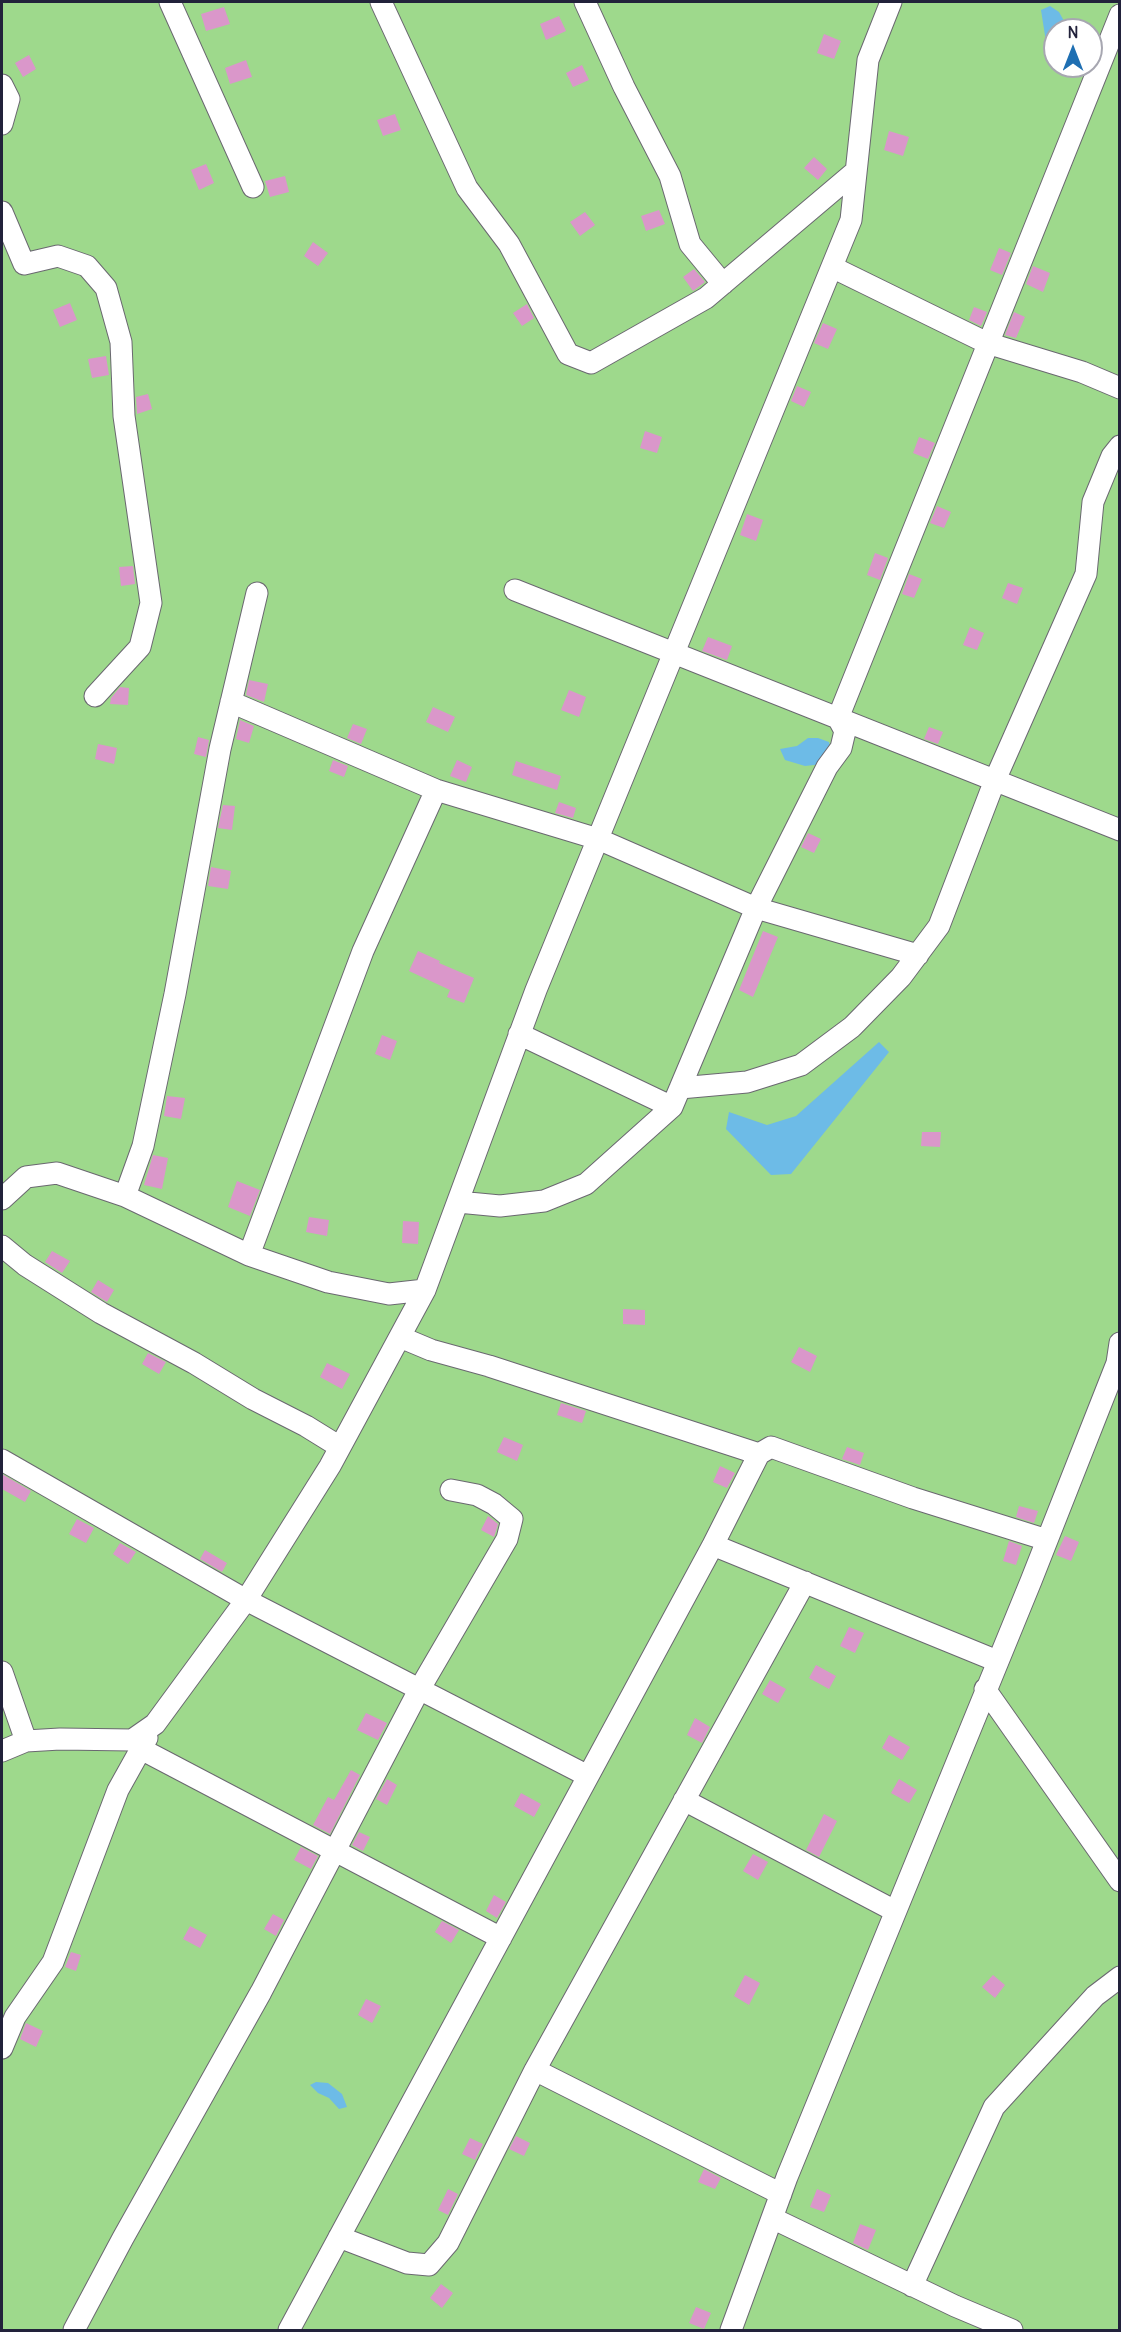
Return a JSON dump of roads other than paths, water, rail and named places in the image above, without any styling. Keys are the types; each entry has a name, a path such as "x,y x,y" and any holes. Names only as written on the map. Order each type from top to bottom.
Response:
{"street":[{"path":"170,2 253,187"},
{"path":"381,2 467,188 510,244 568,354 591,363 706,298 856,171"},
{"path":"585,2 624,87 670,176 690,244 723,284"},
{"path":"2,2048 15,2017 53,1962 118,1790 155,1724 246,1600 340,1447 425,1290 519,1034 851,220 868,60 891,2"},
{"path":"838,718 1119,15"},
{"path":"2,85 9,99 2,124"},
{"path":"2,212 24,264 58,256 87,266 106,288 121,342 124,416 151,603 140,647 95,696"},
{"path":"831,267 987,344 1082,372 1119,388"},
{"path":"519,1034 676,1097 747,1082 801,1065 852,1027 901,977 939,926 995,780 1086,574 1093,502 1112,456 1119,446"},
{"path":"515,590 1119,830"},
{"path":"125,1196 143,1146 173,1006 220,749 257,593"},
{"path":"231,702 436,790 598,839 756,908 918,955"},
{"path":"458,1202 500,1206 544,1201 586,1184 676,1097 756,908 827,767 841,748 845,731 838,718"},
{"path":"249,1255 363,951 436,790"},
{"path":"2,1199 26,1178 57,1173 125,1196 249,1255 328,1282 389,1294 425,1290"},
{"path":"2,1246 25,1265 100,1313 194,1363 340,1447"},
{"path":"400,1337 431,1350 499,1369 759,1454"},
{"path":"731,2331 781,2194 1117,1363 1119,1343"},
{"path":"289,2331 713,1545 759,1454 771,1447 913,1498 1047,1540"},
{"path":"2,1460 246,1600 588,1776"},
{"path":"74,2331 261,1992 419,1690 507,1539 512,1520 494,1504 477,1495 451,1490"},
{"path":"713,1545 997,1660"},
{"path":"339,2237 407,2263 429,2265 448,2243 535,2070 805,1582"},
{"path":"2,1672 26,1741"},
{"path":"985,1689 1119,1881"},
{"path":"2,1751 26,1741 132,1740 155,1724"},
{"path":"141,1749 501,1938"},
{"path":"684,1800 895,1911"},
{"path":"912,2286 994,2107 1095,1996 1119,1977"},
{"path":"535,2070 781,2194"},
{"path":"772,2218 912,2286 1012,2331"}],"water":[{"path":"1050,6 1059,12 1062,18 1043,18 1043,23 1041,10"},
{"path":"808,738 818,738 829,742 832,754 823,764 805,766 785,760 780,749 797,746"},
{"path":"879,1042 889,1052 791,1174 771,1175 726,1129 729,1112 767,1125 796,1116"},
{"path":"316,2082 328,2083 342,2094 347,2107 339,2109 329,2098 318,2093 310,2085"}]}
